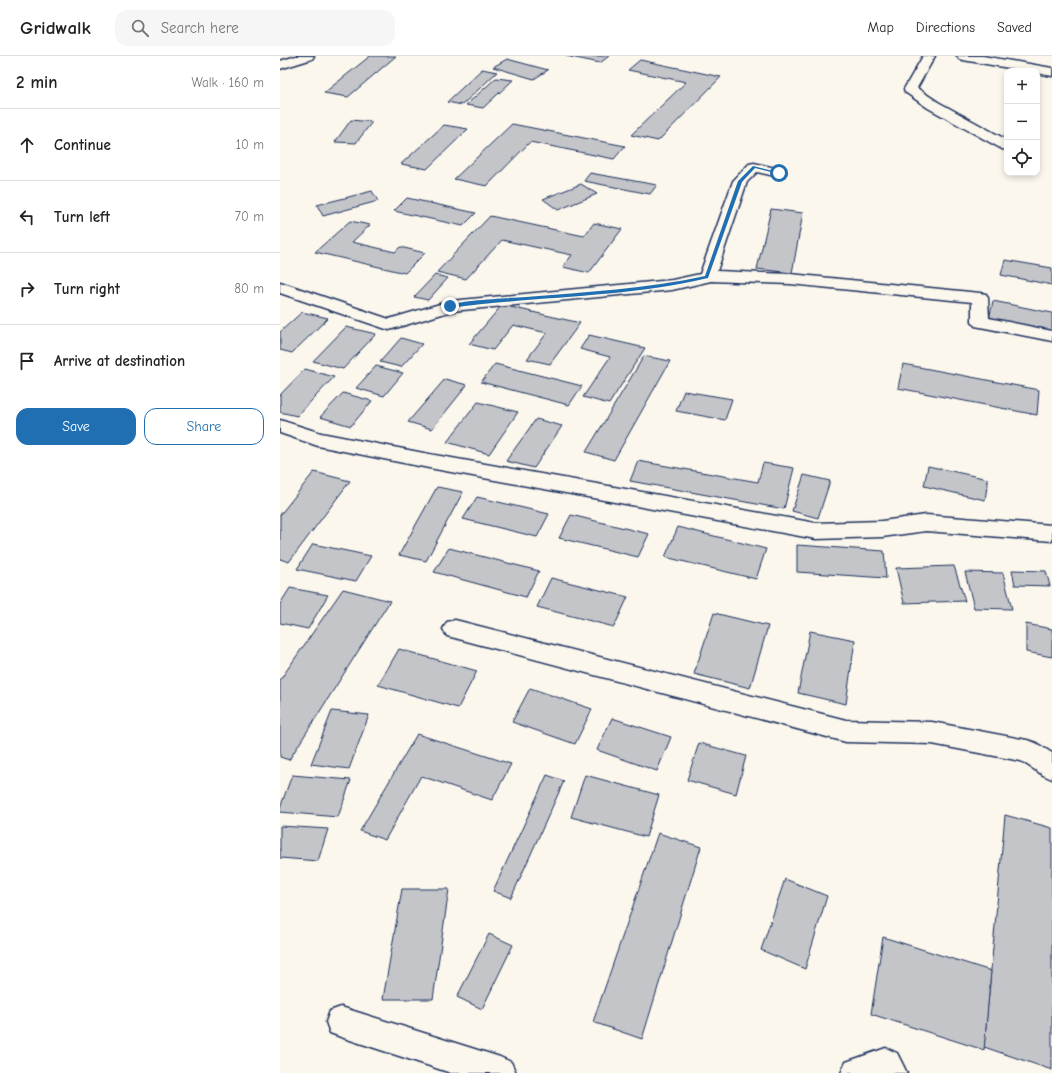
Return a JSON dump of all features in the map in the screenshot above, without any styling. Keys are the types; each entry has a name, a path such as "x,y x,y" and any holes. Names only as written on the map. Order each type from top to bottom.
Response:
{"street":[{"path":"280,65 308,56"},
{"path":"929,56 910,89 933,105 1004,144"},
{"path":"963,56 1052,72"},
{"path":"707,277 740,181 754,167 779,173"},
{"path":"280,287 389,325 450,306 484,302 672,285 707,277 790,279 980,298 981,322 1052,336"},
{"path":"280,426 318,439 429,461 816,531 882,529 926,523 1052,533"},
{"path":"455,629 846,731 932,733 1027,751 1052,767"},
{"path":"341,1022 500,1073"},
{"path":"857,1073 886,1064 891,1073"}],"building":[{"path":"370,56 396,56 348,97 324,93"},
{"path":"566,56 609,56 600,63"},
{"path":"507,59 548,70 534,79 493,67"},
{"path":"640,60 721,77 658,141 631,135 686,82 628,70"},
{"path":"482,69 497,72 462,105 447,102"},
{"path":"496,78 513,80 483,108 466,105"},
{"path":"351,120 372,122 356,143 335,142"},
{"path":"512,124 625,146 614,159 530,142 487,186 454,179"},
{"path":"444,125 468,129 427,169 401,164"},
{"path":"590,173 657,185 650,194 584,181"},
{"path":"581,184 597,194 558,210 543,199"},
{"path":"372,191 378,201 323,216 317,205"},
{"path":"407,198 476,213 463,226 394,211"},
{"path":"771,209 803,213 792,273 757,269"},
{"path":"490,216 584,236 594,223 622,229 589,273 563,267 572,255 502,240 466,279 437,272"},
{"path":"350,221 370,225 352,242 395,252 400,247 425,253 405,273 315,252"},
{"path":"1005,260 1052,268 1052,285 1001,275"},
{"path":"435,275 448,278 428,300 414,297"},
{"path":"993,301 1052,313 1052,332 989,319"},
{"path":"502,305 580,323 550,364 527,359 547,333 513,325 493,350 469,344"},
{"path":"302,312 328,318 292,353 280,350 280,332"},
{"path":"346,327 376,334 343,369 313,361"},
{"path":"589,335 645,348 609,404 583,397 610,357 580,349"},
{"path":"401,338 422,344 401,367 380,362"},
{"path":"644,356 670,361 614,460 586,452"},
{"path":"495,364 582,386 569,405 481,382"},
{"path":"903,364 1039,390 1037,415 898,388"},
{"path":"376,366 403,373 384,396 356,388"},
{"path":"305,369 334,377 297,416 280,412 280,395"},
{"path":"445,379 467,385 432,429 408,422"},
{"path":"684,391 732,399 725,420 676,411"},
{"path":"343,393 372,401 351,426 320,417"},
{"path":"478,402 518,412 489,454 447,442"},
{"path":"536,419 562,426 534,468 506,461"},
{"path":"638,461 758,482 763,463 794,468 784,509 630,481"},
{"path":"928,466 988,479 985,500 924,486"},
{"path":"314,472 350,481 289,562 280,559 280,515"},
{"path":"804,475 830,481 818,518 792,511"},
{"path":"437,487 463,492 426,561 399,555"},
{"path":"477,497 549,514 537,537 463,519"},
{"path":"571,515 649,534 638,557 559,538"},
{"path":"678,527 766,549 756,579 665,557"},
{"path":"313,544 371,556 356,581 297,569"},
{"path":"797,545 884,551 886,578 797,572"},
{"path":"449,548 539,571 526,597 434,572"},
{"path":"954,566 965,601 904,603 896,568"},
{"path":"1012,570 1046,571 1050,586 1015,585"},
{"path":"965,572 1003,573 1012,609 974,608"},
{"path":"551,578 628,597 614,627 537,607"},
{"path":"290,588 328,595 308,629 280,623 280,604"},
{"path":"343,589 390,601 289,760 280,757 280,680"},
{"path":"714,613 768,626 750,688 694,674"},
{"path":"1026,624 1052,629 1052,657 1026,652"},
{"path":"810,631 855,640 846,704 798,693"},
{"path":"399,649 477,671 458,708 378,685"},
{"path":"530,688 592,709 575,744 512,722"},
{"path":"332,711 369,715 349,769 311,764"},
{"path":"612,718 671,737 657,771 597,750"},
{"path":"417,734 511,764 492,800 421,776 385,840 360,831"},
{"path":"699,743 746,756 736,794 687,780"},
{"path":"292,775 351,780 338,817 280,812 280,808"},
{"path":"547,775 564,781 511,898 493,891"},
{"path":"585,775 659,795 646,837 571,817"},
{"path":"1005,815 1052,828 1052,1070 984,1047"},
{"path":"280,826 328,829 318,861 280,858"},
{"path":"658,833 701,847 642,1039 593,1022"},
{"path":"785,879 827,896 805,969 761,950"},
{"path":"402,889 449,889 433,999 383,999"},
{"path":"489,934 513,945 482,1009 457,997"},
{"path":"883,937 991,971 984,1050 871,1014"}],"route":[{"path":"450,306 672,285 707,277 740,181 754,167 779,173"}]}
